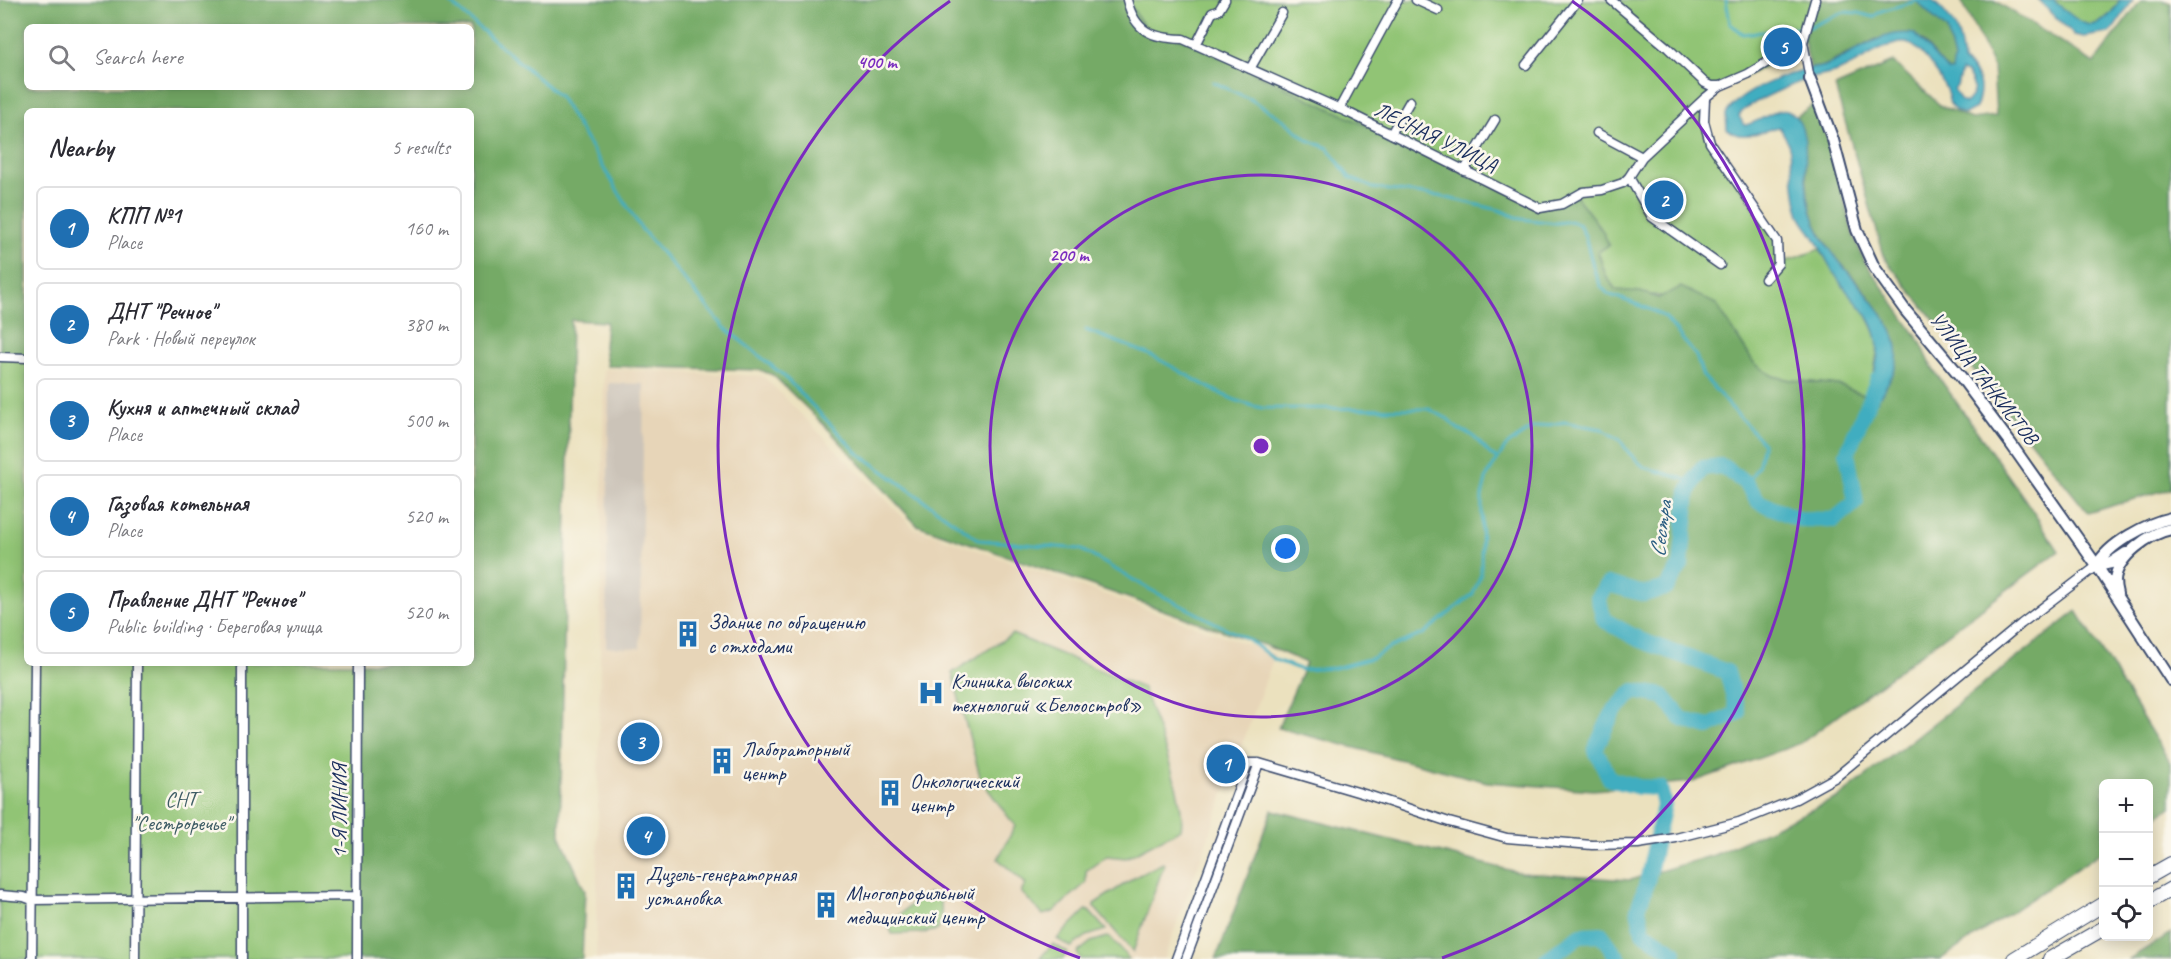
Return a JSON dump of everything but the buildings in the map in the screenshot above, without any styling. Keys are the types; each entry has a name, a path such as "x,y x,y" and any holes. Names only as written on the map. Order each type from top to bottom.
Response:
{"highway":[{"path":"2153,874 2171,864"},
{"path":"2153,899 2171,889"},
{"path":"2014,959 2099,906"},
{"path":"2050,959 2099,930"}],"street":[{"name":"ЛЕСНАЯ УЛИЦА","path":"1127,0 1131,15 1148,33 1160,38 1183,39 1339,109 1540,208 1562,204 1583,192 1614,187 1629,177"},
{"path":"1196,45 1212,13 1219,10 1224,0"},
{"path":"1339,109 1398,0"},
{"path":"1416,0 1438,10"},
{"path":"1526,65 1578,0"},
{"path":"1611,0 1705,83 1720,86"},
{"path":"1720,265 1652,217 1629,177 1642,157 1720,86 1748,74 1771,60 1793,52 1803,42 1815,0"},
{"path":"1250,69 1282,13"},
{"path":"1803,42 1809,74"},
{"name":"УЛИЦА ТАНКИСТОВ","path":"1809,74 1833,140 1857,230 1874,267 1905,310 1961,377 2082,544 2171,680"},
{"path":"1705,98 1704,121 1710,143 1777,241 1778,264 1766,279"},
{"path":"1391,134 1410,101"},
{"path":"1464,171 1495,120"},
{"path":"1597,133 1642,157"},
{"path":"0,357 24,357"},
{"path":"2097,566 2101,556 2110,549 2150,525 2171,518"},
{"path":"1176,959 1248,763 1258,763 1507,838 1592,845 1638,844 1676,838 1739,822 1796,799 1836,777 2012,631 2097,566 2111,563 2155,534 2171,529"},
{"path":"2082,544 2093,549 2110,549"},
{"path":"2117,598 2116,573 2133,549"},
{"path":"32,959 35,666"},
{"path":"135,959 137,666"},
{"path":"242,666 242,959"},
{"name":"1-Я ЛИНИЯ","path":"357,959 358,666"},
{"path":"1186,959 1258,763"},
{"path":"0,895 32,900 357,896"}],"shaded area":[{"name":"Клиника высоких технологий «Белоостров»","path":"604,369 763,376 914,528 1275,654 1164,959 596,959"},
{"path":"609,383 644,384 640,648 606,647"}],"green space":[{"path":"0,0 1127,0 1148,33 1183,39 1540,208 1576,196 1602,230 1609,245 1598,252 1606,276 1616,290 1641,292 1658,298 1681,287 1716,304 1754,363 1773,376 1838,385 1877,400 1892,375 1893,332 1867,293 1832,253 1815,223 1808,198 1803,132 1795,117 1815,104 1828,140 1853,234 1865,262 1920,341 1933,369 2059,551 1801,743 1693,782 1593,790 1487,782 1278,728 1306,663 1267,646 917,525 829,430 773,375 760,370 607,366 604,347 606,322 571,320 560,835 585,891 582,959 357,959 358,666 474,666 474,108 24,108 24,358 0,357"},
{"path":"1127,0 1815,0 1804,40 1793,52 1708,96 1704,121 1710,143 1777,241 1779,264 1820,249 1843,286 1863,307 1876,334 1878,345 1874,373 1864,397 1838,385 1773,376 1754,363 1716,304 1616,290 1606,276 1598,252 1609,244 1576,196 1540,208 1148,33"},
{"path":"1815,0 1915,0 1947,30 1954,59 1952,71 1948,71 1922,40 1876,39 1822,67 1810,68 1804,40"},
{"path":"1961,0 1994,0 2094,63 2141,0 2162,0 2171,3 2171,490 2088,513 1885,259 1835,87 1893,62 1941,106 1971,119 1996,116 1993,66"},
{"path":"2053,0 2120,0 2103,20 2095,24 2088,24 2080,22"},
{"name":"СНТ \"Сестроречье\"","path":"0,357 24,358 24,666 358,666 357,959 0,959"},
{"path":"2077,611 2171,764 2171,807 2153,819 2153,779 2099,779 2099,854 1941,959 1216,959 1272,810 1521,873 1630,880 1714,855 1839,797"},
{"path":"1012,634 1143,688 1175,780 1182,816 1181,829 1126,858 1107,856 1086,871 1086,883 1053,912 1043,915 1021,892 1026,884 998,859 1015,826 981,780 952,673"},
{"path":"1163,863 1133,952 1094,907 1094,904 1137,876"},
{"path":"929,893 935,895 941,903 938,930 892,934 890,928 902,912"},
{"path":"1086,910 1106,930 1087,936 1071,947 1057,939"},
{"path":"2171,933 2171,959 2129,959"},
{"path":"1110,937 1129,959 1081,959 1077,953 1091,942"},
{"path":"1053,944 1067,952 1063,959 1039,959"}],"water":[{"path":"1915,0 1932,0 1951,20 1958,35 1963,62 1977,77 1980,94 1976,108 1965,114 1952,107 1938,75 1917,49 1906,43 1898,43 1837,72 1807,79 1787,87 1757,101 1739,116 1744,125 1776,112 1788,111 1799,122 1804,138 1807,191 1815,222 1830,250 1871,299 1895,337 1896,366 1877,401 1864,397 1877,359 1876,335 1866,314 1838,280 1801,218 1789,146 1785,136 1779,127 1745,135 1733,133 1727,129 1726,114 1740,99 1774,80 1806,69 1825,66 1891,35 1915,34 1948,71 1952,71 1954,59 1947,30","holes":["1961,71 1967,73 1972,81 1973,92 1965,103 1960,100 1954,89"]},
{"path":"2038,0 2053,0 2080,21 2096,24 2111,13 2120,0 2133,0 2109,33 2084,37 2074,35"}],"waterway":[{"path":"447,0 560,97 640,227 725,328 783,375 858,453 979,540 1080,549 1151,590 1249,640 1275,660 1302,670 1335,668 1372,658 1391,647 1423,634 1473,594 1481,574 1482,496 1487,476 1506,446 1532,428 1564,422 1602,429 1620,440 1629,453 1644,467 1694,482"},
{"path":"1726,0 1730,23 1742,34 1809,27 1844,12 1873,17 1881,11 1920,0"},
{"path":"1213,82 1250,99 1284,120 1308,140 1328,148 1349,177 1373,188 1439,196 1499,210 1521,219 1556,223 1572,221 1579,224 1601,286 1608,294 1665,317 1696,356 1703,376 1763,443 1759,464 1747,484"},
{"path":"1086,330 1152,356 1233,399 1262,408 1429,409 1448,419 1458,429 1472,435 1498,459"},
{"name":"Сестра","path":"1673,959 1674,952 1643,932 1638,909 1647,882 1664,805 1660,788 1639,787 1610,779 1595,749 1613,712 1634,691 1663,696 1682,719 1708,727 1738,713 1727,672 1640,640 1604,620 1598,597 1608,584 1644,594 1666,588 1681,565 1688,492 1702,468 1722,466 1747,484 1759,502 1799,519 1834,520 1856,502 1847,453 1878,379"},
{"name":"Сестра","path":"1547,959 1581,935 1601,934 1619,959"}],"place":[{"name":"Правление ДНТ \"Речное\"","path":"1783,47"},
{"name":"ДНТ \"Речное\"","path":"1664,200"},
{"name":"Здание по обращению с отходами","path":"688,634"},
{"name":"Клиника высоких технологий «Белоостров»","path":"931,693"},
{"name":"Кухня и аптечный склад","path":"640,742"},
{"name":"Лабораторный центр","path":"722,761"},
{"name":"КПП №1","path":"1226,764"},
{"name":"Онкологический центр","path":"890,793"},
{"name":"Газовая котельная","path":"646,836"},
{"name":"Дизель-генераторная установка","path":"626,886"},
{"name":"Многопрофильный медицинский центр","path":"826,905"}]}
